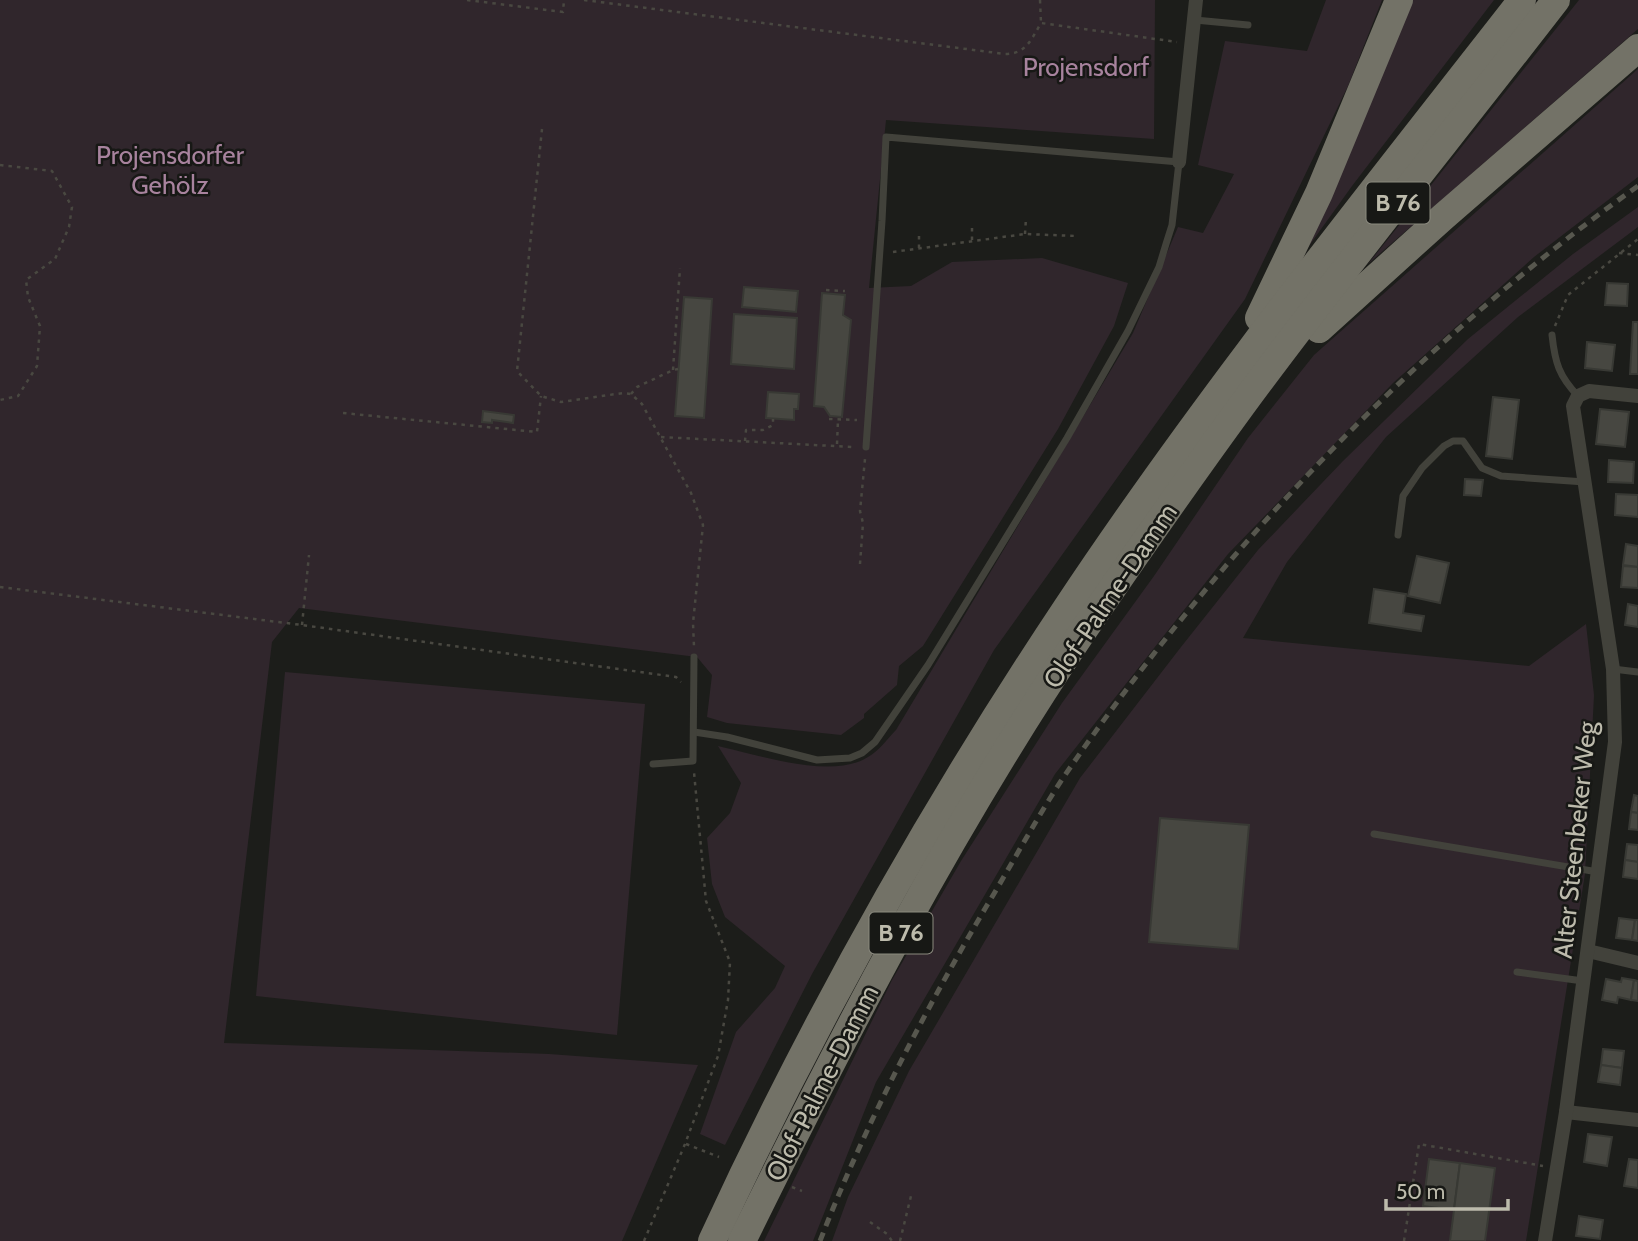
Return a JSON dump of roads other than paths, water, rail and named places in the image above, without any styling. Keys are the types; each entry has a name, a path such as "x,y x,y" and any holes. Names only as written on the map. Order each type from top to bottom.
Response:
{"highway":[{"path":"1223,386 1276,285 1308,216 1399,0"},
{"name":"Olof-Palme-Damm","path":"712,1241 793,1076 935,817 1067,607 1223,386 1522,0"},
{"name":"Olof-Palme-Damm","path":"742,1241 831,1062 925,889 983,789 1080,636 1240,408 1556,0"},
{"path":"1240,408 1339,309 1638,48"}],"street":[{"path":"1179,162 1196,0"},
{"path":"1578,396 1589,391 1638,397"},
{"name":"Alter Steenbeker Weg","path":"1545,1241 1566,1112 1615,742 1613,669 1573,406 1578,396"},
{"path":"1588,951 1638,962"},
{"path":"1566,1112 1638,1120"}],"lane":[{"path":"1194,20 1248,25"},
{"path":"694,732 727,737 817,760 850,758 862,753 874,742 928,665 1068,438 1128,331 1159,267 1172,225 1179,162 886,138 866,447"},
{"path":"1552,335 1554,359 1563,380 1578,396"},
{"path":"1398,535 1403,496 1422,468 1444,446 1453,441 1462,442 1482,468 1501,476 1585,482"},
{"path":"653,764 693,761 694,657"},
{"path":"1613,669 1638,672"},
{"path":"1374,834 1598,872"},
{"path":"1517,972 1584,982"}],"railway":[{"path":"820,1241 856,1155 896,1071 986,907 1063,778 1186,613 1325,457 1399,383 1476,313 1556,247 1638,186"}],"park label":[{"name":"Projensdorf","path":"1086,67"},
{"name":"Projensdorfer Gehölz","path":"170,170"}]}
